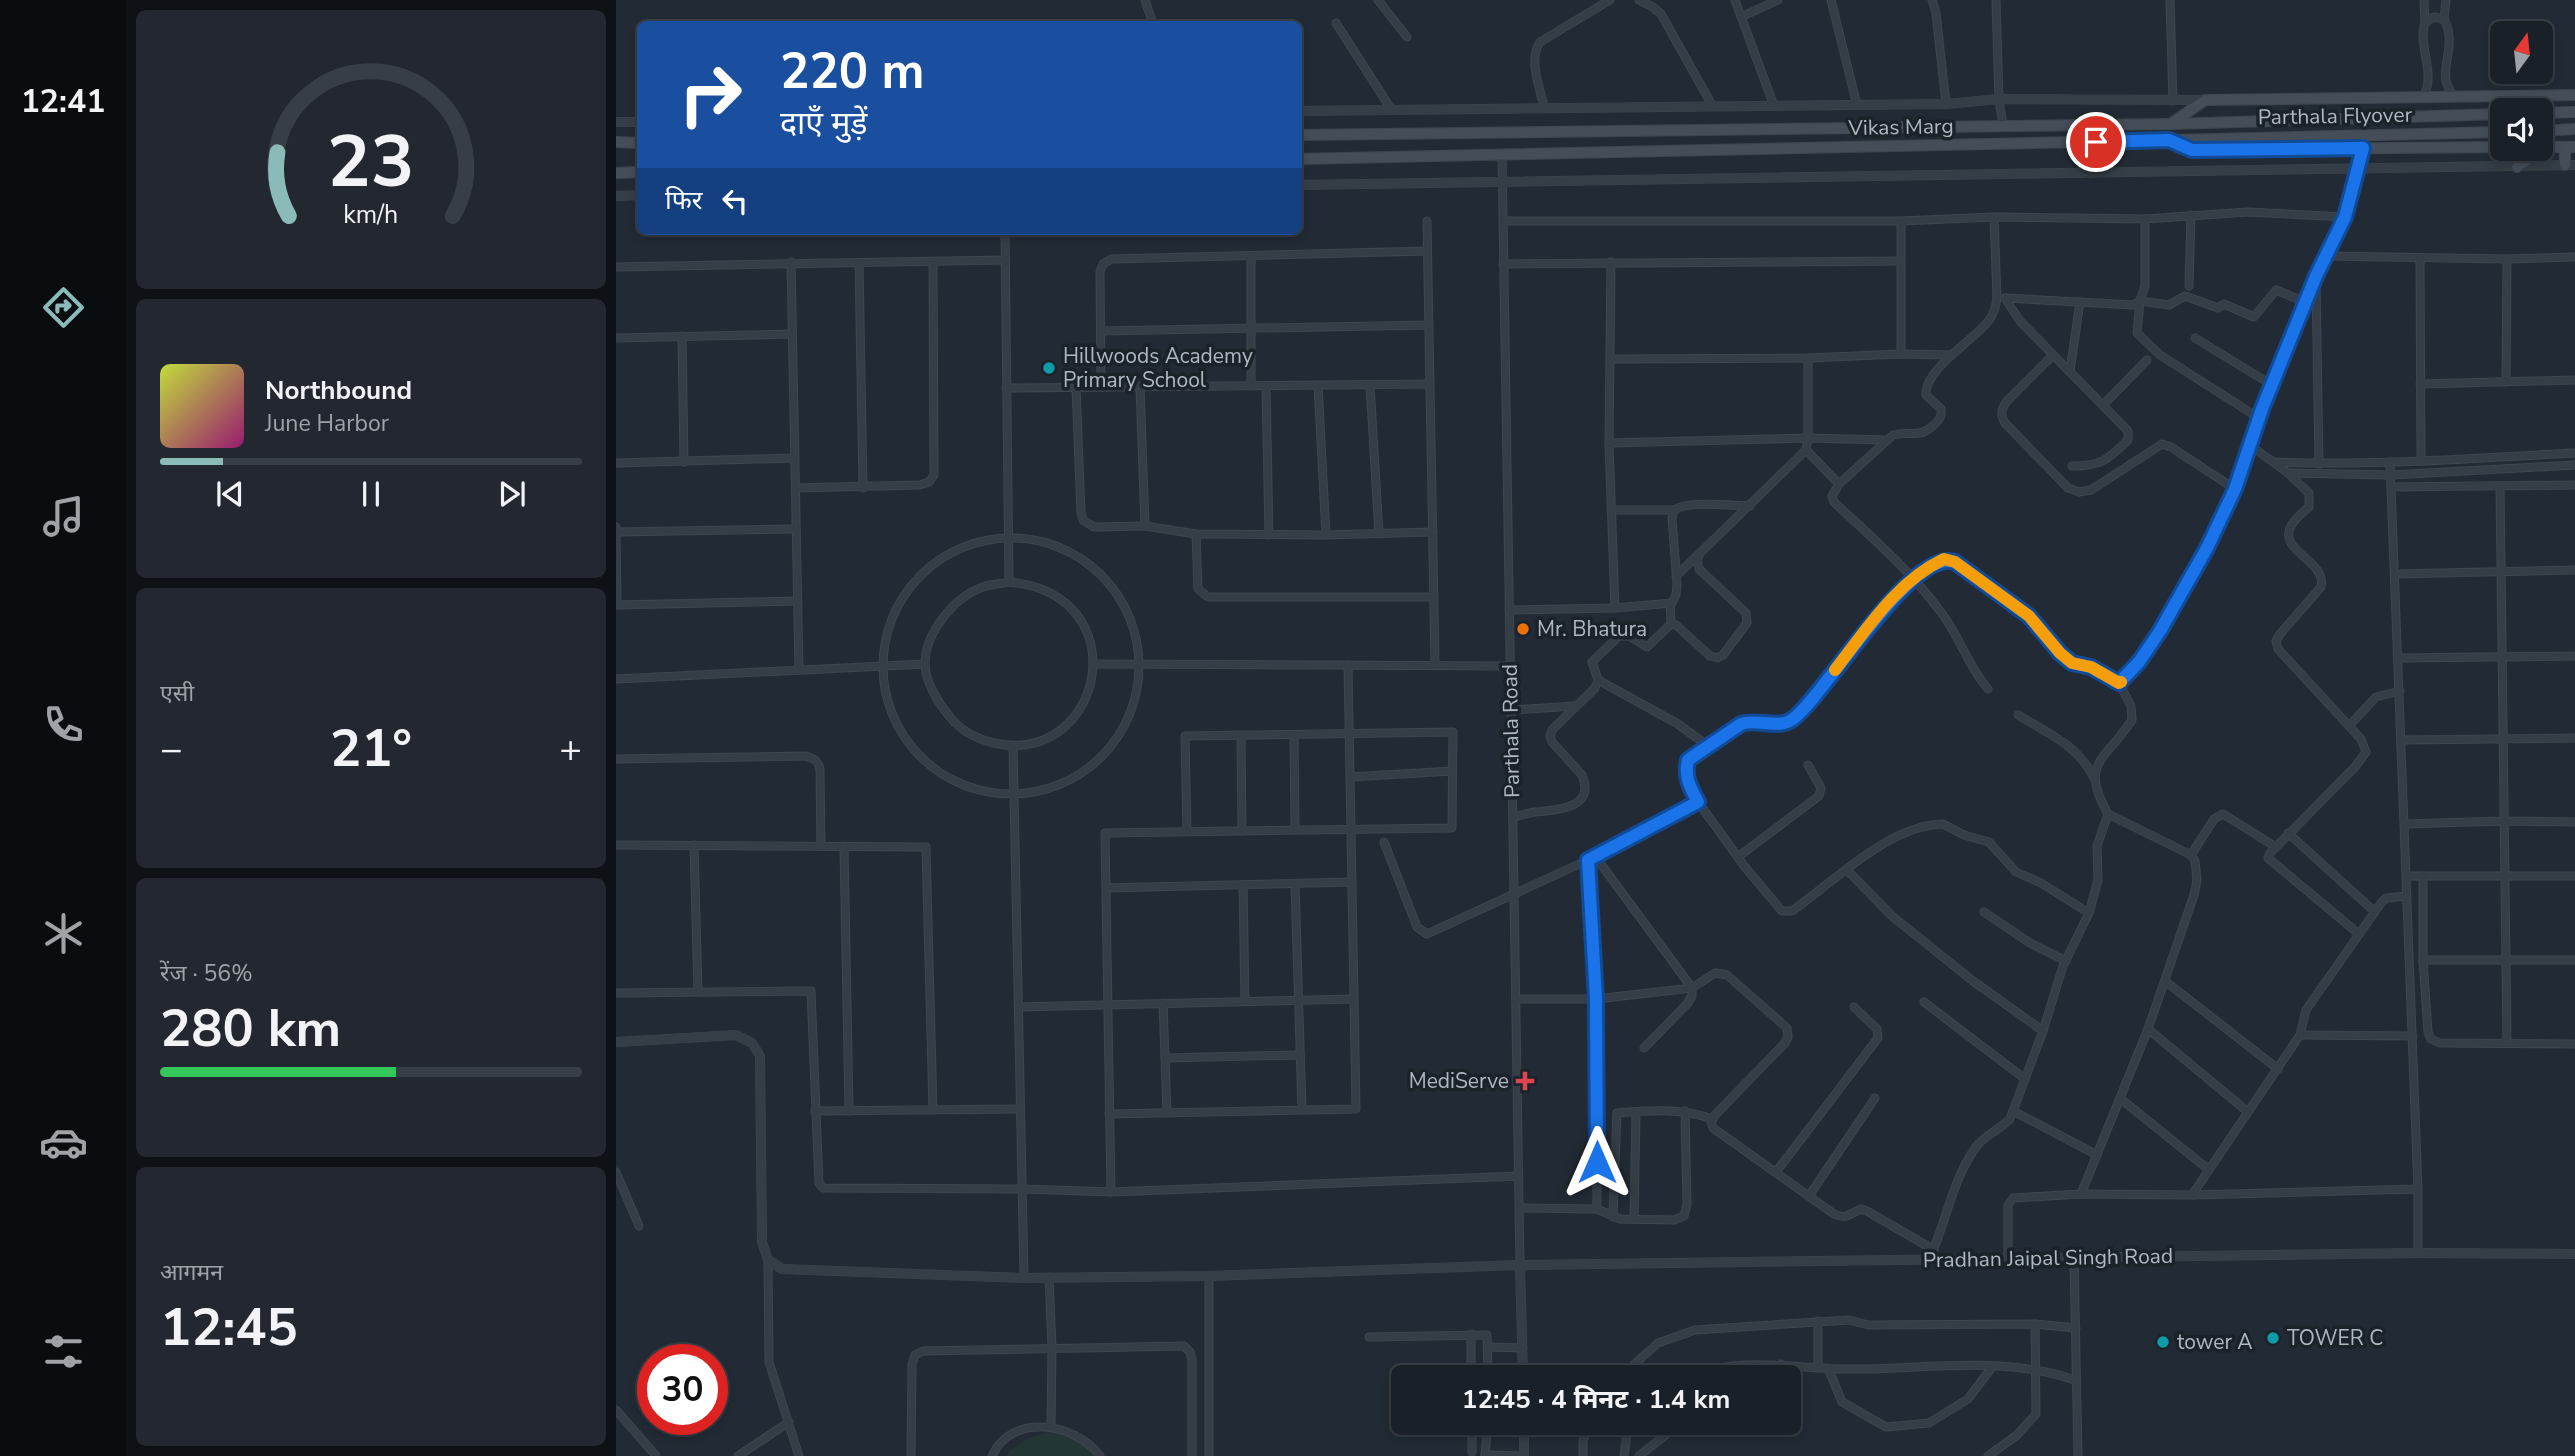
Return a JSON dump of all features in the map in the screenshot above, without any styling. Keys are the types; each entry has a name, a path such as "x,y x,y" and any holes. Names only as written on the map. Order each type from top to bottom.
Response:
{"main road":[{"path":"2171,124 2205,100 2426,89 2455,97 2575,95"},
{"path":"2553,113 2575,112"},
{"name":"Parthala Flyover","path":"2171,124 2490,114"},
{"name":"Vikas Marg","path":"1302,135 2171,124"},
{"path":"2553,131 2575,130"},
{"name":"Parthala Flyover","path":"2169,140 2490,132"},
{"name":"Vikas Marg","path":"1302,159 2169,140 2192,150 2490,147"},
{"path":"616,142 637,143"},
{"path":"2570,147 2570,165"},
{"path":"2517,167 2525,161"},
{"path":"616,173 637,172"}],"street":[{"path":"1145,0 1152,21"},
{"path":"1378,0 1407,37"},
{"path":"1544,107 1534,58 1540,42 1610,0"},
{"path":"1639,0 1661,13 1712,105"},
{"path":"1735,0 1774,106"},
{"path":"1741,16 1778,0"},
{"path":"1831,0 1857,105"},
{"path":"1932,0 1936,13 1945,104"},
{"path":"1996,0 1999,99 2003,126"},
{"path":"2170,0 2173,101"},
{"path":"2424,0 2426,89"},
{"path":"2426,89 2439,93 2446,84 2451,40 2444,19 2446,0"},
{"path":"2426,22 2434,17 2444,19"},
{"path":"1336,23 1391,109"},
{"path":"2426,89 2434,76 2440,76 2455,97"},
{"path":"1302,111 1945,104 1999,99 2205,100"},
{"path":"616,122 637,122"},
{"path":"2119,683 2139,662 2160,631 2207,548 2235,489 2259,418 2305,302 2345,217 2363,148"},
{"name":"Parthala Road","path":"1502,155 1520,1265"},
{"path":"1302,185 2570,165"},
{"path":"616,196 637,195"},
{"path":"1503,221 1901,221 1994,217 2145,219 2248,212 2345,217"},
{"path":"2189,286 2191,215"},
{"path":"1988,689 1975,673 1945,618 1915,578 1834,502 1832,496 1839,484 1886,440 1899,434 1918,435 1939,420 1941,409 1928,399 1926,388 1951,355 1989,320 2001,298 1994,217"},
{"path":"2145,219 2145,286 2140,301 2137,333 2160,355 2259,418"},
{"path":"1427,221 1435,665"},
{"path":"1901,221 1901,354"},
{"path":"1004,235 1009,582"},
{"path":"1101,387 1100,272 1103,264 1111,259 1427,251"},
{"path":"1251,256 1251,386"},
{"path":"2327,256 2507,259 2575,257"},
{"path":"2420,258 2421,461"},
{"path":"2506,382 2507,259"},
{"path":"616,267 1005,260"},
{"path":"1503,264 1901,261"},
{"path":"791,262 799,670"},
{"path":"795,488 920,485 929,482 934,475 933,262"},
{"path":"1611,262 1609,443 1615,608"},
{"path":"859,263 863,488"},
{"path":"2316,276 2319,464"},
{"path":"2001,298 2133,305 2140,301 2169,305 2185,296 2218,308 2224,304 2254,317 2276,290 2305,302"},
{"path":"2001,298 2020,321 2128,431 2128,440 2105,462 2090,466 2072,466"},
{"path":"2070,371 2080,302"},
{"path":"1101,331 1429,325"},
{"path":"616,338 792,334"},
{"path":"682,336 684,462"},
{"path":"2195,338 2272,385"},
{"path":"1610,359 1951,355"},
{"path":"2053,355 2007,401 2001,415 2005,423 2068,488 2080,492 2091,490 2162,444 2171,447 2235,489"},
{"path":"1676,576 1806,450 1808,358"},
{"path":"2103,405 2147,360"},
{"path":"2420,384 2575,380"},
{"path":"1370,384 1379,534"},
{"path":"1006,388 1430,384"},
{"path":"1318,385 1326,535"},
{"path":"1266,386 1269,535"},
{"path":"1076,387 1081,513 1083,520 1094,527 1145,526 1196,534 1433,532"},
{"path":"1140,387 1145,526"},
{"path":"1609,443 1808,438 1886,440"},
{"path":"2250,445 2288,473 2309,493 2309,507 2289,529 2289,536 2292,545 2320,572 2323,579 2321,587 2280,634 2278,649 2349,726 2365,746 2366,752 2268,858 2358,934"},
{"path":"1806,450 1839,484"},
{"path":"2272,461 2319,464 2575,453"},
{"path":"616,463 795,458"},
{"path":"2390,462 2413,1036 2418,1253"},
{"path":"2288,473 2391,475 2575,465"},
{"path":"2392,487 2575,485"},
{"path":"2500,486 2507,1043"},
{"path":"1513,817 1563,810 1578,802 1584,792 1585,782 1582,775 1552,742 1550,736 1552,730 1595,688 1598,680 1592,662 1619,636 1629,636 1647,647 1671,624 1670,603 1676,595 1672,518 1674,510 1680,505 1750,506"},
{"path":"1611,510 1674,510"},
{"path":"796,529 616,530 617,605 798,601"},
{"path":"1196,534 1198,589 1208,597 1434,597"},
{"path":"1008,537 1049,543 1085,561 1114,589 1133,624 1141,664 1135,704 1115,743 1083,774 1042,792 1014,795 955,782 918,756 893,720 881,666 886,633 905,592 933,563 968,544 1008,537"},
{"path":"1671,624 1676,625 1710,656 1718,658 1747,623 1746,613 1699,569 1700,553"},
{"path":"2089,913 2041,883 2016,873 1989,842 1964,835 1943,824 1883,843 1816,894 1788,912 1782,911 1698,802 1687,781 1686,771 1688,760 1750,721 1784,724 1791,720 1812,701 1874,619 1915,578 1944,559 1955,562 2029,616 2060,653 2072,663 2091,667 2119,683 2131,706 2132,720 2097,765 2094,779"},
{"path":"2395,574 2575,570"},
{"path":"1009,582 1030,584 1053,593 1071,607 1085,626 1092,646 1094,664 1090,688 1080,710 1067,725 1052,736 1031,744 1013,746 979,740 956,725 941,706 929,681 925,664 930,643 948,611 962,598 982,587 1009,582"},
{"path":"1509,610 1615,608 1670,603"},
{"path":"2399,658 2575,656"},
{"path":"616,679 925,664"},
{"path":"1094,664 1510,666"},
{"path":"1110,1114 1356,1109 1348,665"},
{"path":"1598,680 1678,724 1708,746"},
{"path":"2349,726 2376,698 2400,691"},
{"path":"1511,710 1576,706"},
{"path":"2018,715 2078,753 2086,762 2098,797 2108,814 2191,855 2194,862 2197,887 2148,1029 2081,1194"},
{"path":"1111,1192 1105,833 1187,832 1296,830 1351,830 1452,828 1453,732 1185,736 1187,832"},
{"path":"1241,735 1242,831"},
{"path":"1294,735 1296,830"},
{"path":"2402,740 2575,738"},
{"path":"1013,746 1024,1278"},
{"path":"616,759 814,758 819,763 820,770 821,846"},
{"path":"1738,857 1819,796 1821,788 1808,765"},
{"path":"1350,777 1453,771"},
{"path":"1384,842 1417,927 1427,934 1591,858 1698,802"},
{"path":"1929,1260 1958,1181 1975,1148 2010,1119 2066,961 2089,913 2098,880 2097,846 2108,814"},
{"path":"2191,855 2214,820 2223,814 2276,847"},
{"path":"2405,824 2575,822"},
{"path":"2288,834 2375,912"},
{"path":"616,845 926,846 933,1110"},
{"path":"694,845 698,992"},
{"path":"844,846 849,1111"},
{"path":"1591,858 1692,988 1688,1004 1644,1048"},
{"path":"1591,858 1596,999 1597,1209"},
{"path":"1847,870 1892,916 1973,981 2043,1031"},
{"path":"2407,876 2575,876"},
{"path":"2423,876 2423,960 2428,1032 2431,1039 2440,1043 2575,1044"},
{"path":"1106,888 1352,882"},
{"path":"1296,884 1302,1110"},
{"path":"1243,885 1245,1001"},
{"path":"2192,1195 2300,1035 2306,1010 2358,934 2386,898 2407,896"},
{"path":"1984,912 2030,943 2066,961"},
{"path":"2423,960 2575,960"},
{"path":"1516,999 1596,999 1692,988 1715,973 1727,975 1787,1028 1788,1032 1784,1043 1713,1119 1713,1128 1841,1217 1849,1217 1861,1209 1867,1211 1934,1250"},
{"path":"2165,981 2278,1069"},
{"path":"616,993 811,991 819,1183 823,1188 1111,1192 1519,1176"},
{"path":"1018,1007 1354,999"},
{"path":"1923,1002 2025,1079"},
{"path":"1163,1003 1167,1112"},
{"path":"1776,1172 1878,1038 1877,1029 1854,1007"},
{"path":"2148,1029 2248,1112"},
{"path":"616,1042 736,1035 752,1044 760,1056 762,1242 768,1260 769,1362 799,1456"},
{"path":"2300,1035 2413,1036"},
{"path":"1165,1058 1300,1055"},
{"path":"1809,1196 1875,1098"},
{"path":"2121,1099 2209,1170"},
{"path":"815,1111 1021,1109"},
{"path":"1613,1217 1617,1113 1685,1111 1713,1119"},
{"path":"1520,1208 1597,1209 1613,1217 1634,1219 1674,1220 1684,1216 1685,1111"},
{"path":"2013,1111 2097,1155"},
{"path":"1634,1219 1636,1112"},
{"path":"616,1172 639,1226"},
{"path":"2008,1258 2010,1200 2081,1194 2192,1195 2418,1189"},
{"name":"Pradhan Jaipal Singh Road","path":"768,1260 782,1269 1024,1278 1209,1276 1520,1265 2418,1253 2575,1254"},
{"path":"2074,1258 2078,1456"},
{"path":"1520,1265 1523,1365"},
{"path":"1209,1276 1209,1456"},
{"path":"1049,1277 1051,1426"},
{"path":"1633,1365 1658,1343 1695,1330 1849,1320 1868,1325 2035,1324 2076,1328"},
{"path":"1818,1321 1818,1367"},
{"path":"1988,1456 2017,1435 2036,1414 2035,1324"},
{"path":"1471,1334 1471,1365"},
{"path":"1369,1337 1487,1335 1488,1365"},
{"path":"911,1456 912,1364 915,1355 923,1351 1185,1346 1192,1360 1192,1456"},
{"path":"1489,1347 1523,1348"},
{"path":"1763,1365 1828,1368 2035,1368 2077,1381"},
{"path":"1828,1368 1842,1402 1886,1427 1929,1423 1968,1399 1992,1367"},
{"path":"616,1410 656,1456"},
{"path":"738,1456 789,1422"},
{"path":"992,1456 996,1448 1010,1435 1029,1428 1051,1426 1076,1434 1092,1445 1100,1456"},
{"path":"1471,1435 1469,1454 1476,1451 1485,1456 1524,1456 1524,1435"},
{"path":"1485,1456 1487,1435"},
{"path":"1583,1456 1585,1435"},
{"path":"1624,1456 1627,1435"},
{"path":"1639,1456 1665,1435"}],"shaded area":[{"path":"1055,1432 1074,1436 1100,1456 1005,1456 1027,1439"}],"slow traffic":[{"path":"1835,670 1882,610 1915,578 1944,559 1955,562 2018,607 2072,663 2091,667 2121,682"}],"place":[{"name":"Hillwoods Academy Primary School","path":"1049,368"},
{"name":"Mr. Bhatura","path":"1523,629"},
{"name":"MediServe","path":"1525,1081"},
{"name":"TOWER C","path":"2273,1338"},
{"name":"tower A","path":"2163,1342"}],"route":[{"path":"1597,1162 1596,999 1588,860 1698,802 1687,781 1688,760 1741,724 1750,721 1784,724 1791,720 1812,701 1882,610 1915,578 1944,559 1955,562 2018,607 2072,663 2091,667 2119,683 2139,662 2160,631 2207,548 2235,489 2262,409 2316,276 2345,217 2363,148 2192,150 2169,140 2096,142"}]}
